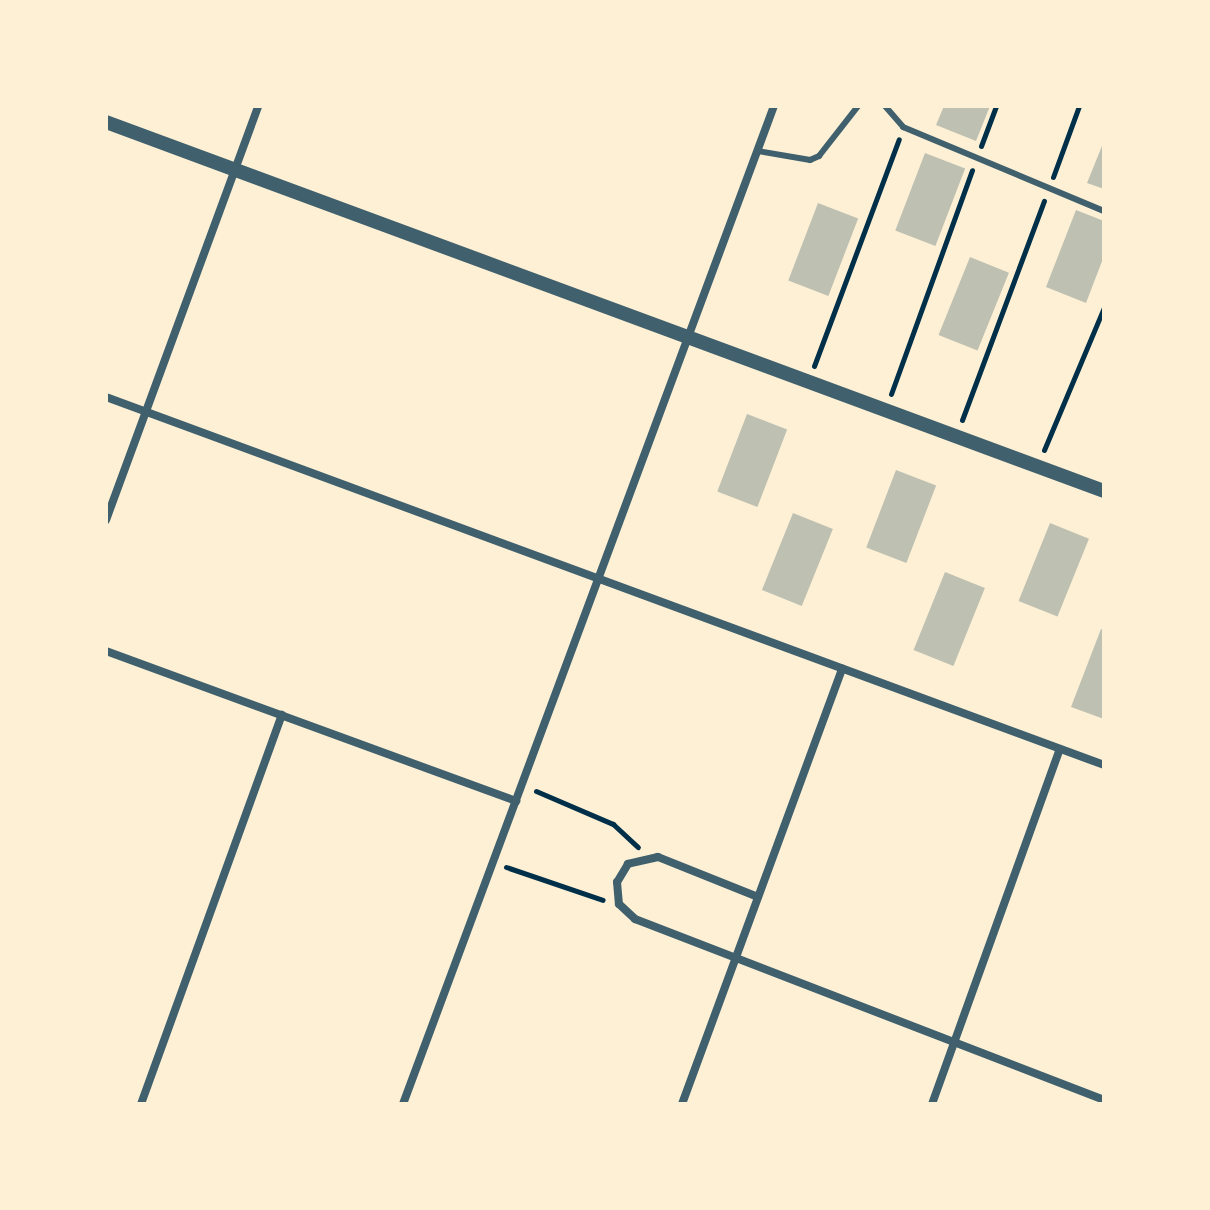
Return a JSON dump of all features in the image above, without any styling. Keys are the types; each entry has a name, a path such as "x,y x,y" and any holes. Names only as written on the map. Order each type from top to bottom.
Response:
{"street":[{"path":"106,520 258,106"},
{"path":"403,1104 774,106"},
{"path":"106,122 1104,491"},
{"path":"106,397 1104,765"},
{"path":"106,651 516,801"},
{"path":"682,1104 842,668"},
{"path":"141,1104 282,715"},
{"path":"932,1104 1060,749"},
{"path":"758,897 647,856 621,872 619,904 635,919 734,961 1104,1100"}],"lane":[{"path":"758,151 810,160 826,150 858,106"},
{"path":"885,106 903,127 1104,211"}],"path":[{"path":"885,410 996,106"},
{"path":"956,436 1079,106"},
{"path":"808,382 903,127"},
{"path":"1037,466 1104,307"},
{"path":"522,786 613,824 647,856"},
{"path":"493,862 578,895 619,904"}],"building":[{"path":"944,106 990,106 976,141 936,125"},
{"path":"1104,141 1104,189 1087,183"},
{"path":"925,153 965,168 935,246 895,230"},
{"path":"818,203 858,218 828,296 788,280"},
{"path":"1076,210 1104,221 1104,256 1086,303 1046,287"},
{"path":"970,257 1009,273 977,351 939,335"},
{"path":"747,414 787,429 757,507 717,491"},
{"path":"896,470 936,485 906,563 866,547"},
{"path":"793,513 833,529 802,606 762,590"},
{"path":"1050,523 1089,539 1057,617 1019,601"},
{"path":"945,572 985,588 953,666 914,650"},
{"path":"1101,629 1104,630 1104,719 1071,707"}]}
